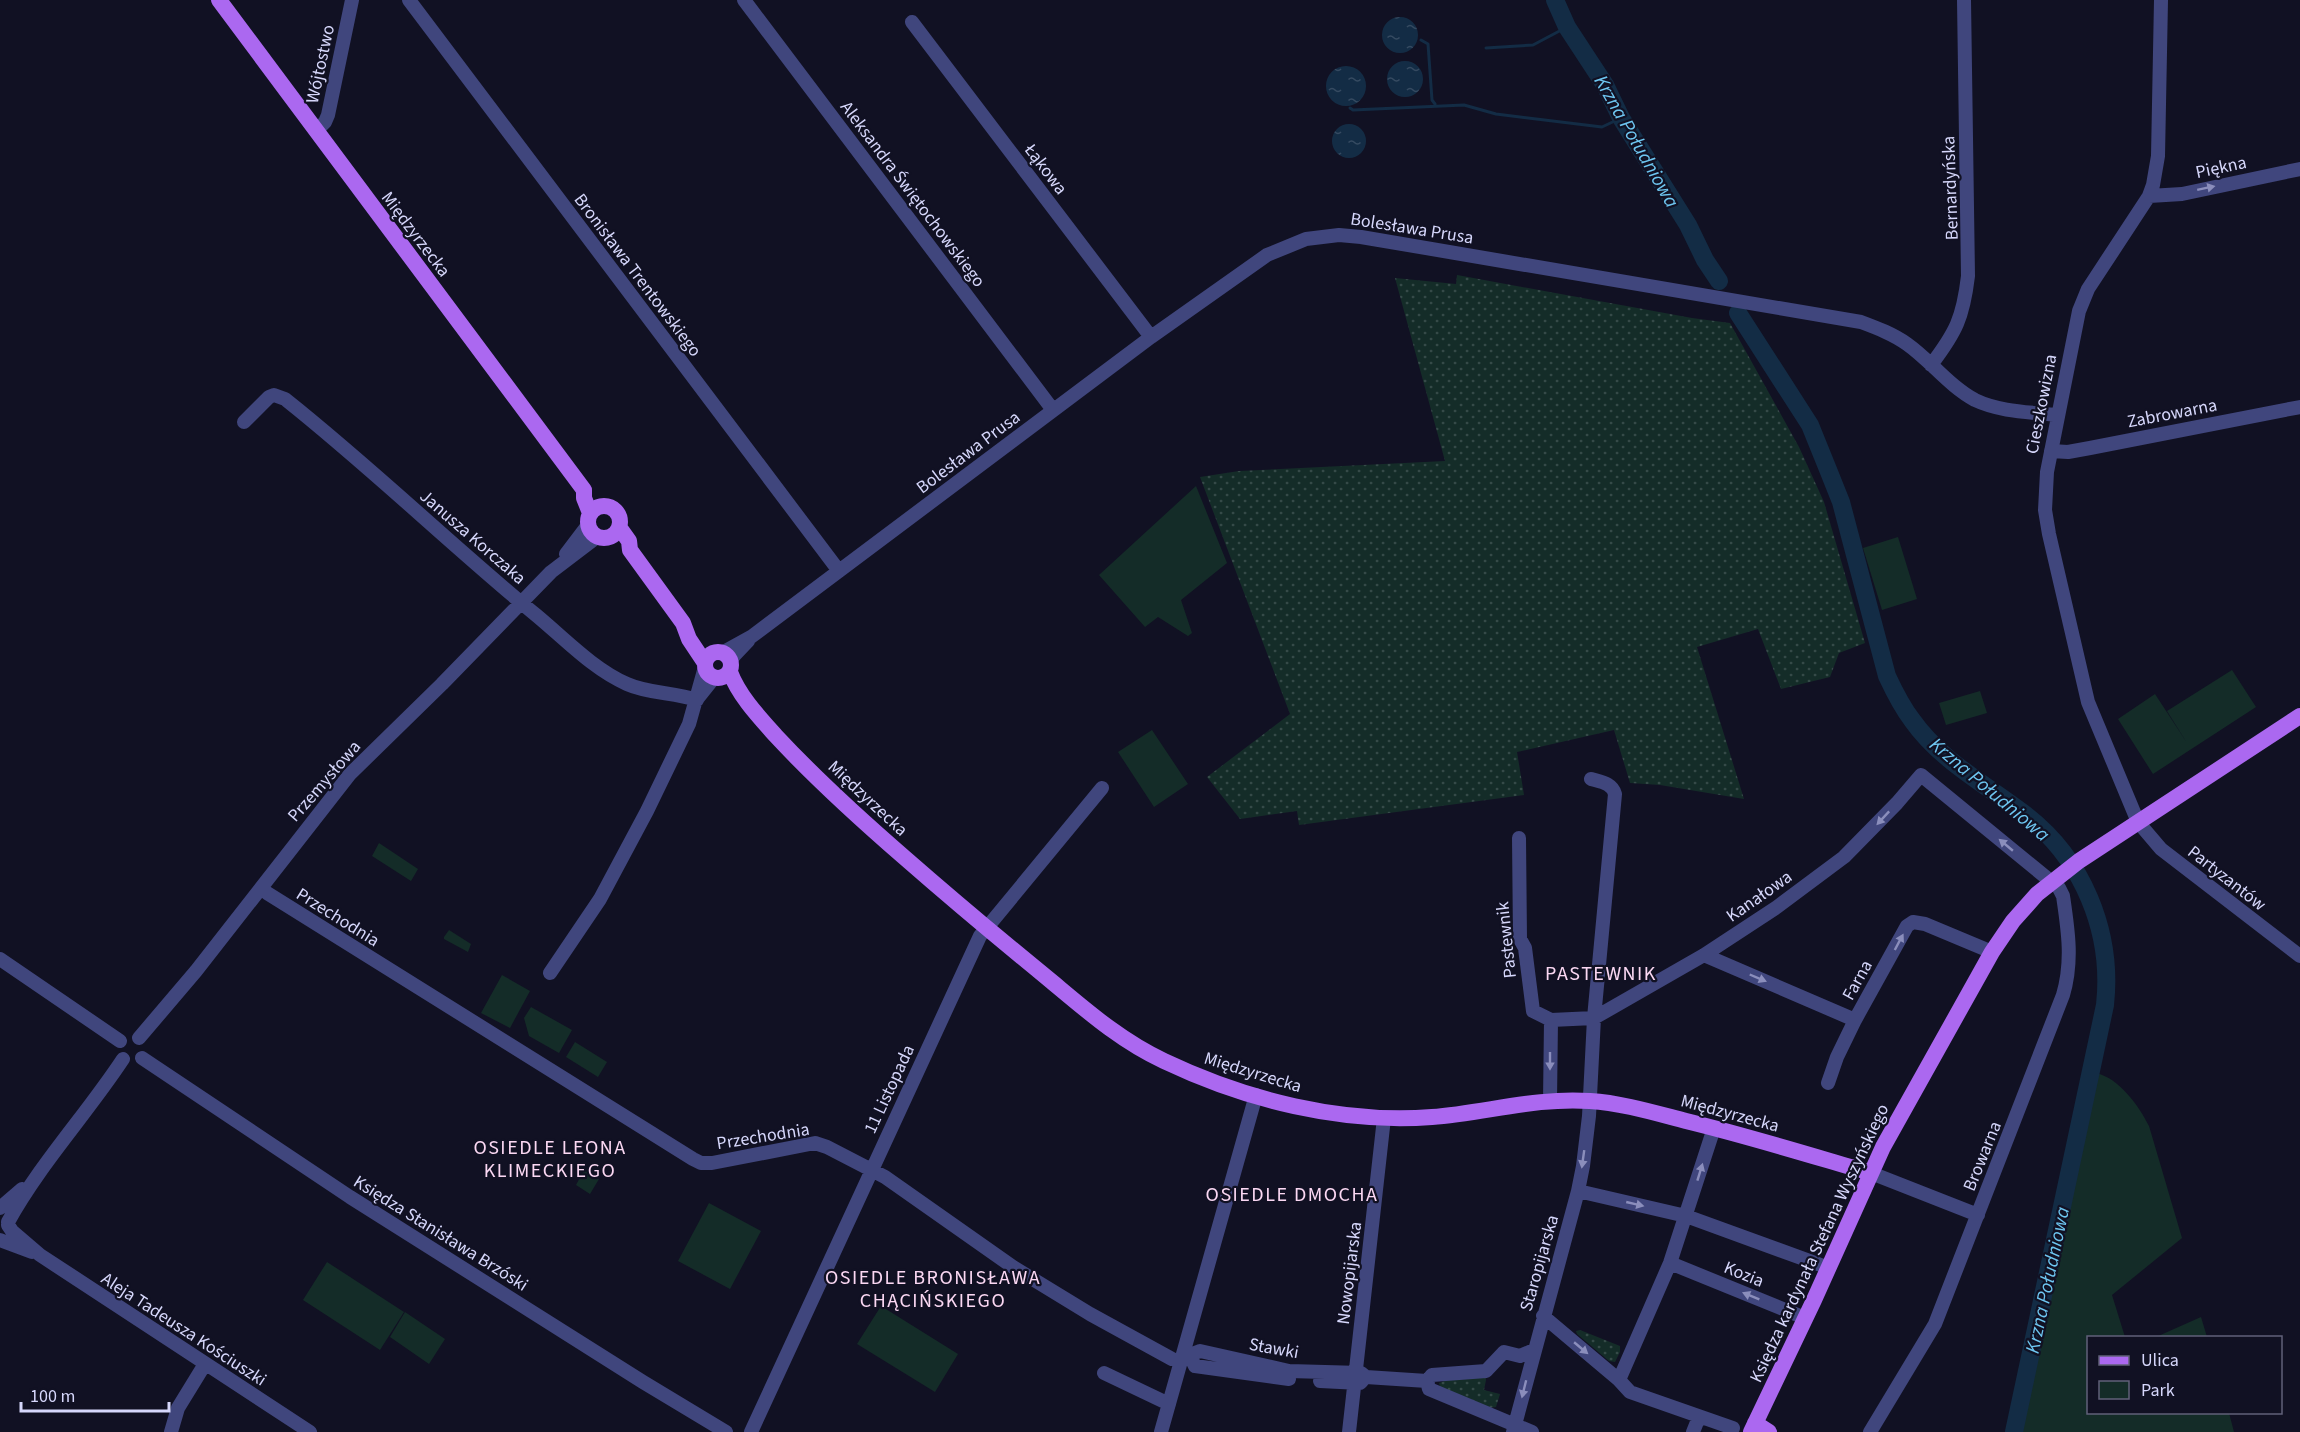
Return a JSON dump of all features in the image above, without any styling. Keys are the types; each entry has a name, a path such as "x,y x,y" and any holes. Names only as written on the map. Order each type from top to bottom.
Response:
{"main road":[{"name":"Międzyrzecka","path":"219,0 584,490 584,498 602,524 629,541 630,550 683,623 712,649 718,666 750,705 790,751 829,790 986,928 1097,1020 1127,1041 1184,1070 1256,1095 1313,1110 1384,1118 1447,1116 1550,1101 1590,1101 1628,1107 1873,1169"},
{"name":"Księdza kardynała Stefana Wyszyńskiego","path":"1758,1429 1805,1318 1873,1169 1992,952 2013,921 2057,877 2079,861 2300,716"}],"street":[{"name":"Wójtostwo","path":"316,132 325,122 328,114 352,0"},
{"name":"Bronisława Trentowskiego","path":"409,0 839,571"},
{"name":"Aleksandra Świętochowskiego","path":"744,0 1053,410"},
{"name":"Bernardyńska","path":"1931,365 1958,325 1963,310 1968,276 1964,0"},
{"name":"Cieszkowizna","path":"2138,822 2090,708 2074,648 2049,534 2045,491 2057,415 2075,328 2084,298 2149,196 2153,185 2158,156 2162,0"},
{"name":"Łąkowa","path":"912,22 1150,337"},
{"name":"Piękna","path":"2149,196 2182,194 2300,169"},
{"name":"Bolesława Prusa","path":"718,666 751,637 1150,337 1267,255 1306,239 1339,235 1407,244 1861,322 1886,331 1907,344 1956,388 1977,400 1998,408 2057,415"},
{"name":"Janusza Korczaka","path":"244,422 274,395 285,399 344,447 521,603 600,667 638,688 683,695 697,700"},
{"name":"Zabrowarna","path":"2051,451 2067,452 2090,448 2300,406"},
{"name":"Przemysłowa","path":"139,1038 196,971 350,774 602,524"},
{"path":"550,973 609,884 689,724 697,700 718,666"},
{"name":"Kanałowa","path":"1594,1018 1704,955 1777,907 1844,857 1921,775 2057,877"},
{"path":"1590,1101 1594,1018 1615,794 1613,789 1605,783 1591,779"},
{"name":"11 Listopada","path":"751,1432 976,943 1102,788"},
{"name":"Partyzantów","path":"2138,822 2150,838 2168,855 2300,956"},
{"name":"Pastewnik","path":"1519,838 1520,939 1525,948 1533,1011 1551,1020"},
{"name":"Browarna","path":"1870,1432 1935,1324 2037,1066 2067,980 2070,950 2063,896 2057,877"},
{"name":"Przechodnia","path":"267,893 701,1163 815,1143 827,1147 885,1177 1030,1278 1182,1358"},
{"name":"Farna","path":"1704,955 1855,1020 1907,926 1913,922 1924,924 1992,952"},
{"path":"0,959 120,1041"},
{"path":"1550,1101 1551,1020 1594,1018"},
{"path":"1828,1083 1836,1057 1855,1020"},
{"path":"131,1035 139,1038 145,1049 141,1058 135,1062 123,1059 117,1049 120,1041 131,1035"},
{"name":"Księdza Stanisława Brzóski","path":"141,1058 340,1190 726,1432"},
{"path":"0,1240 6,1234 4,1217 54,1154 123,1059"},
{"path":"1161,1432 1256,1095"},
{"name":"Staropijarska","path":"1514,1429 1578,1191 1590,1101"},
{"name":"Nowopijarska","path":"1349,1432 1358,1378 1384,1118"},
{"path":"1619,1380 1670,1263 1714,1128"},
{"path":"1873,1169 1980,1211"},
{"path":"1578,1191 1686,1216 1829,1268"},
{"name":"Aleja Tadeusza Kościuszki","path":"4,1217 12,1231 40,1255 310,1432"},
{"name":"Aleja Tadeusza Kościuszki","path":"0,1240 40,1255"},
{"name":"Kozia","path":"1670,1263 1805,1318"},
{"path":"1543,1316 1635,1395 1733,1428"},
{"path":"1532,1432 1514,1429 1429,1389 1427,1381 1432,1375 1486,1371 1504,1353 1520,1356 1534,1350"},
{"name":"Stawki","path":"1182,1358 1195,1366 1288,1375 1427,1381"},
{"path":"171,1432 178,1408 205,1364"},
{"path":"1104,1373 1169,1404"},
{"path":"1693,1432 1699,1417"}],"green space":[{"path":"1457,275 1730,323 1799,447 1824,502 1865,643 1839,653 1830,677 1781,689 1758,629 1697,647 1744,799 1660,785 1630,783 1614,730 1517,752 1524,795 1299,825 1297,811 1240,819 1207,777 1290,714 1200,477 1239,471 1445,461 1395,278 1456,284"},
{"path":"1196,486 1227,563 1181,600 1192,633 1188,636 1158,617 1145,627 1099,575"},
{"path":"1898,537 1917,599 1882,610 1863,548"},
{"path":"2232,670 2256,707 2153,774 2118,719 2155,694 2187,743 2167,711"},
{"path":"1980,691 1987,713 1946,725 1939,703"},
{"path":"1152,730 1188,784 1154,807 1118,752"},
{"path":"379,843 418,869 411,881 372,856"},
{"path":"449,930 471,944 468,952 444,939"},
{"path":"502,975 530,991 510,1028 481,1013"},
{"path":"531,1007 572,1030 559,1053 529,1036 524,1018"},
{"path":"575,1042 607,1062 598,1077 566,1057"},
{"path":"2096,1073 2113,1081 2127,1094 2149,1126 2182,1238 2112,1295 2125,1336 2087,1336 2087,1414 2229,1414 2234,1432 2021,1432"},
{"path":"584,1170 599,1179 590,1194 576,1185"},
{"path":"709,1203 761,1231 730,1289 678,1261"},
{"path":"327,1262 404,1312 380,1350 303,1300"},
{"path":"881,1306 958,1354 935,1392 857,1344"},
{"path":"405,1312 445,1339 429,1364 390,1337"},
{"path":"2201,1317 2207,1336 2158,1336"},
{"path":"1580,1330 1620,1346 1615,1362 1609,1361 1577,1334 1576,1331"},
{"path":"1485,1373 1484,1390 1500,1394 1496,1407 1489,1408 1440,1387 1439,1383 1461,1375"}],"water":[{"path":"1400,17 1413,22 1418,35 1413,48 1400,53 1387,48 1382,35 1387,22"},
{"path":"1405,61 1418,66 1423,79 1418,92 1405,97 1392,92 1387,79 1392,66"},
{"path":"1346,66 1354,67 1360,72 1365,78 1365,94 1360,100 1354,105 1346,106 1338,105 1332,100 1327,94 1326,86 1327,78 1332,72 1338,67"},
{"path":"1349,124 1361,129 1366,141 1361,153 1349,158 1337,153 1332,141 1337,129"}],"waterway":[{"name":"Krzna Południowa","path":"1555,0 1567,27 1605,85 1621,118 1688,225 1705,260 1719,281"},
{"path":"1486,48 1533,45 1567,27"},
{"path":"1421,40 1428,44 1432,100 1435,104"},
{"path":"1350,108 1353,110 1464,105 1496,114 1602,127 1621,118"},
{"name":"Krzna Południowa","path":"1738,313 1810,425 1841,502 1887,676 1908,715 1923,734 1949,759 2044,831 2077,874 2090,898 2098,924 2104,951 2105,1005 2014,1432"}],"district":[{"name":"PASTEWNIK","path":"1601,973"},
{"name":"OSIEDLE LEONA KLIMECKIEGO","path":"550,1158"},
{"name":"OSIEDLE DMOCHA","path":"1292,1194"},
{"name":"OSIEDLE BRONISŁAWA CHĄCIŃSKIEGO","path":"933,1288"}]}
